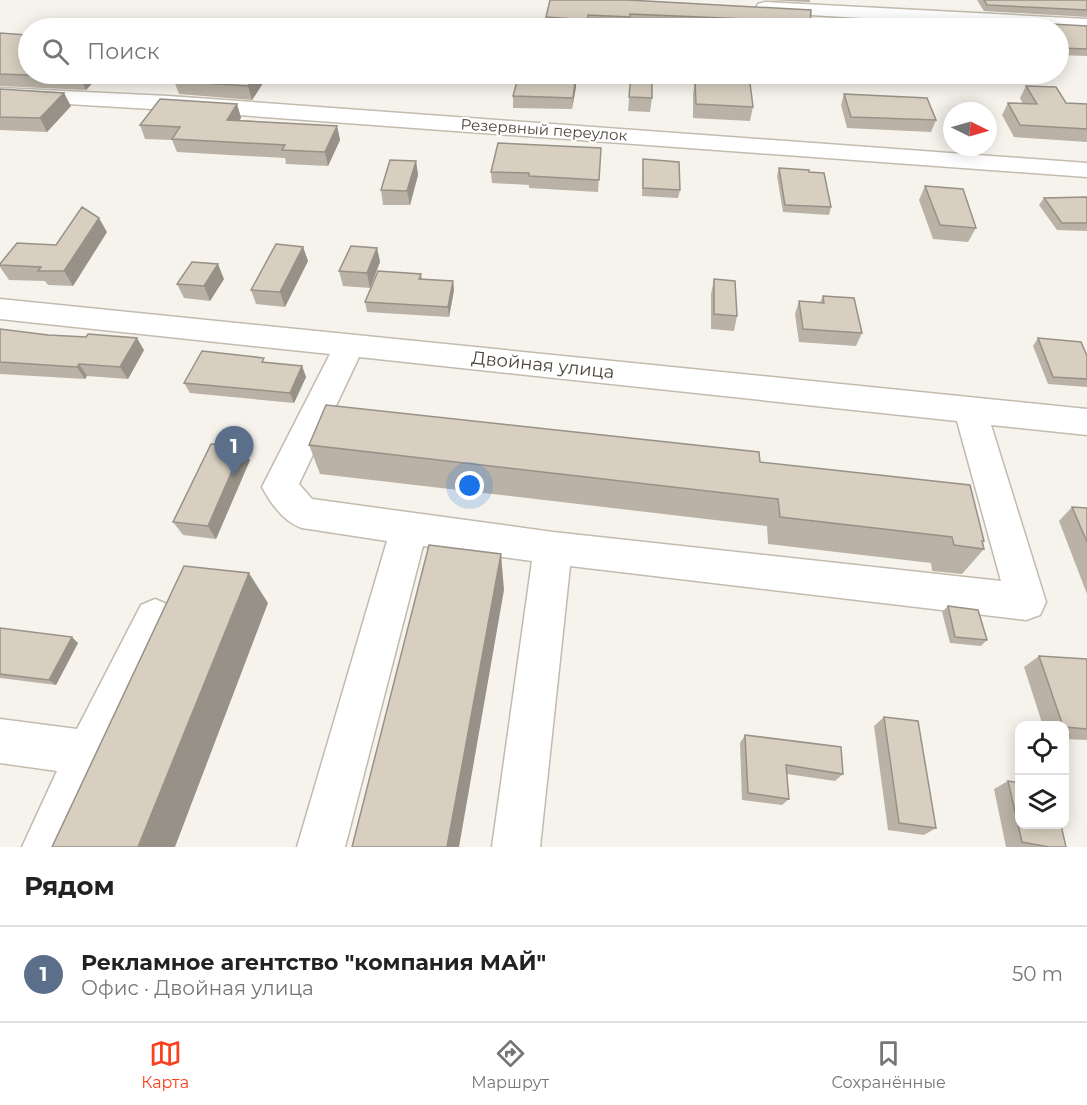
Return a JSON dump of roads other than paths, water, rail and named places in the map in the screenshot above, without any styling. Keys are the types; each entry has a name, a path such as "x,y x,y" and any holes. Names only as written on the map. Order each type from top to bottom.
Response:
{"street":[{"path":"746,7 954,18"},
{"path":"1069,24 1087,25"},
{"name":"Резервный переулок","path":"0,94 193,104 1087,170"},
{"name":"Двойная улица","path":"0,309 1087,422"},
{"path":"350,345 280,487 302,513 553,548 1026,602 970,410"},
{"path":"321,847 409,529"},
{"path":"516,847 553,548"},
{"path":"46,847 88,753 155,618"},
{"path":"0,741 88,753"}],"place":[{"name":"Рекламное агентство \"компания МАЙ\"","path":"234,476"}]}
